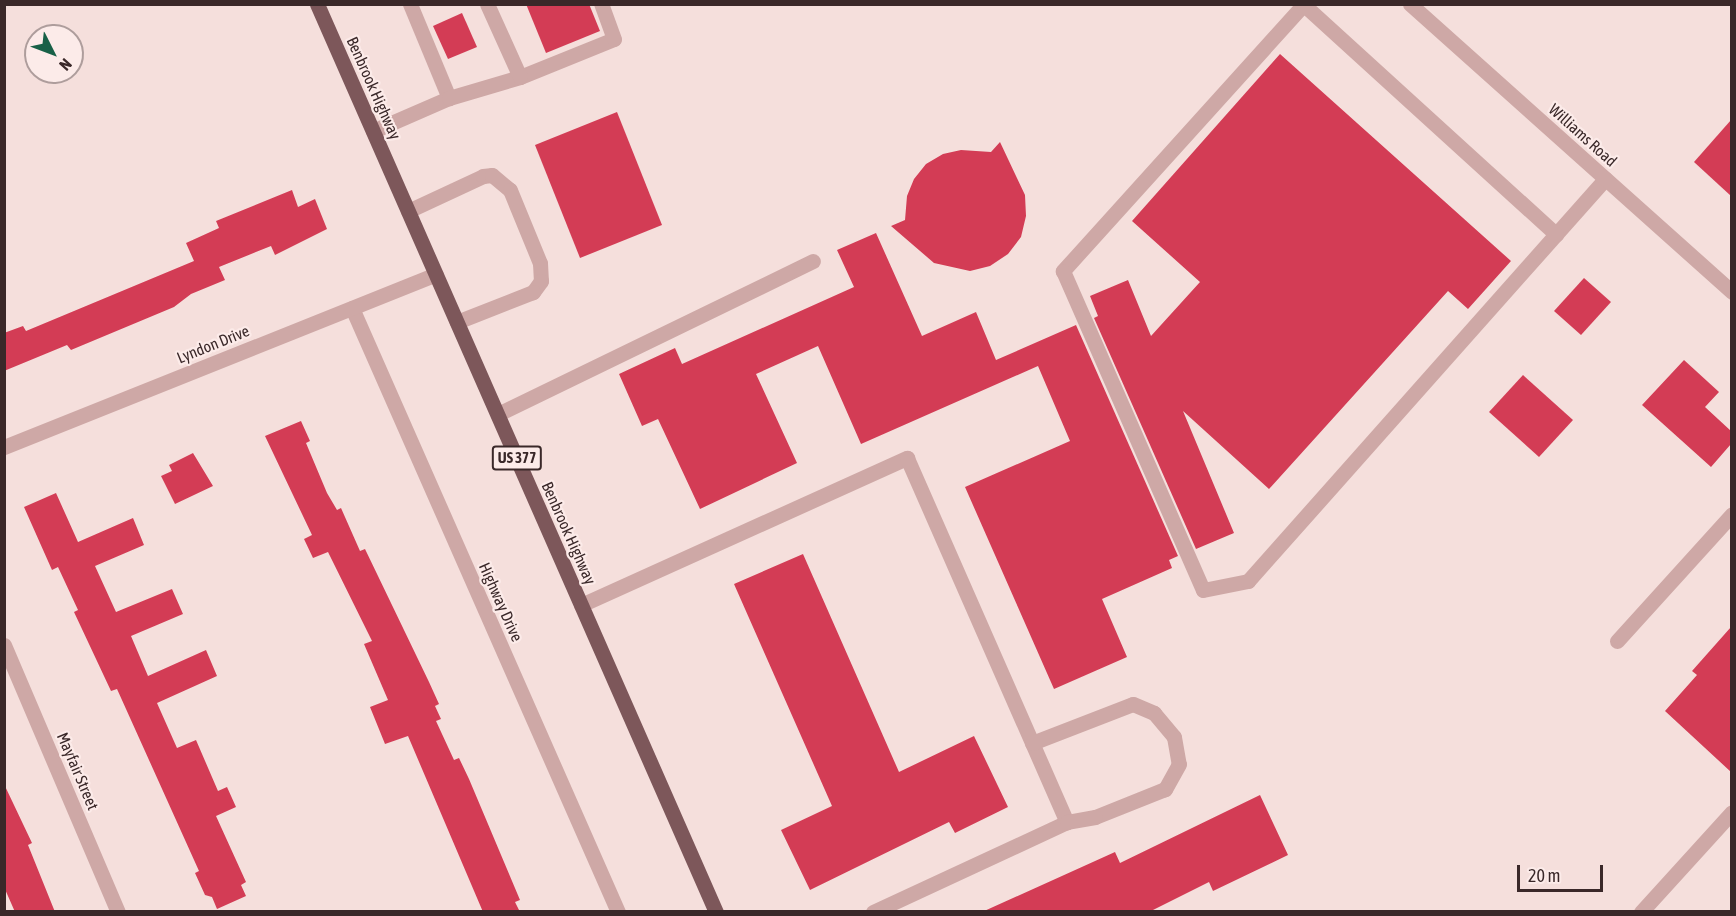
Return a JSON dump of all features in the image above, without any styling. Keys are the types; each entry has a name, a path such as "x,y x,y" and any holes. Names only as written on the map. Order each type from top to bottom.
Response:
{"main road":[{"name":"Benbrook Highway","path":"317,4 716,912"}],"street":[{"path":"410,4 449,98"},
{"path":"487,4 520,77"},
{"path":"373,131 449,98 520,77 614,39 601,4"},
{"name":"Williams Road","path":"1410,4 1731,292"},
{"path":"1556,234 1304,5 1064,271 1203,591 1248,581 1605,179"},
{"path":"408,211 483,176 492,175 510,190 540,263 541,280 533,292 457,322"},
{"path":"498,414 813,261"},
{"name":"Lyndon Drive","path":"4,447 436,274"},
{"name":"Highway Drive","path":"352,308 618,912"},
{"path":"581,605 907,458 1067,822"},
{"path":"1617,641 1731,514"},
{"name":"Mayfair Street","path":"4,645 118,912"},
{"path":"873,912 1067,822 1095,817 1165,789 1179,764 1174,736 1150,710 1132,704 1032,743"},
{"path":"1641,912 1731,812"}],"building":[{"path":"526,4 589,4 600,31 546,53"},
{"path":"462,13 477,47 448,59 433,26"},
{"path":"1280,54 1511,261 1468,309 1448,291 1269,489 1183,411 1234,533 1196,549 1094,318 1098,316 1090,296 1128,280 1151,336 1200,282 1132,221"},
{"path":"617,112 662,225 580,258 535,145"},
{"path":"1731,120 1731,196 1694,162"},
{"path":"1000,142 1025,195 1026,216 1021,237 1008,254 990,266 970,271 934,263 891,226 905,220 907,196 914,179 926,164 943,154 961,150 991,152"},
{"path":"292,190 298,207 315,199 327,229 275,255 271,246 219,267 225,280 191,294 174,307 71,350 67,345 4,371 4,333 23,326 26,331 194,261 186,243 219,228 216,221"},
{"path":"876,233 922,336 976,312 996,360 1076,325 1178,556 1169,560 1172,568 1102,599 1127,657 1054,689 965,487 1070,441 1038,366 861,444 818,346 756,374 797,463 700,509 658,419 642,426 619,374 675,348 682,364 854,287 837,250"},
{"path":"1584,278 1611,302 1581,335 1554,311"},
{"path":"1684,360 1719,392 1705,407 1731,431 1731,444 1711,467 1642,405"},
{"path":"1523,375 1573,420 1539,457 1489,412"},
{"path":"301,421 310,441 306,443 327,493 337,510 341,508 360,551 365,549 439,704 435,706 441,719 436,721 454,760 459,758 469,779 520,900 515,902 520,912 483,912 408,736 385,744 370,707 388,700 364,644 372,641 328,552 313,558 304,539 312,535 265,436"},
{"path":"193,453 213,486 175,504 161,476 172,471 169,465"},
{"path":"56,493 78,542 133,518 144,545 95,566 116,612 172,589 183,614 131,636 148,676 206,650 217,676 157,703 177,748 196,740 218,791 227,787 236,807 216,816 246,882 241,885 246,896 217,909 212,897 205,895 195,873 199,871 117,689 111,691 74,612 78,610 58,567 52,570 24,507"},
{"path":"803,554 899,772 974,736 1008,807 955,833 949,822 810,890 781,830 832,806 734,584"},
{"path":"1731,627 1731,772 1665,711 1697,675 1692,671"},
{"path":"4,784 32,843 28,845 55,912 15,912 4,887"},
{"path":"1260,795 1288,855 1213,891 1209,882 1149,912 982,912 1115,852 1120,863"}]}
